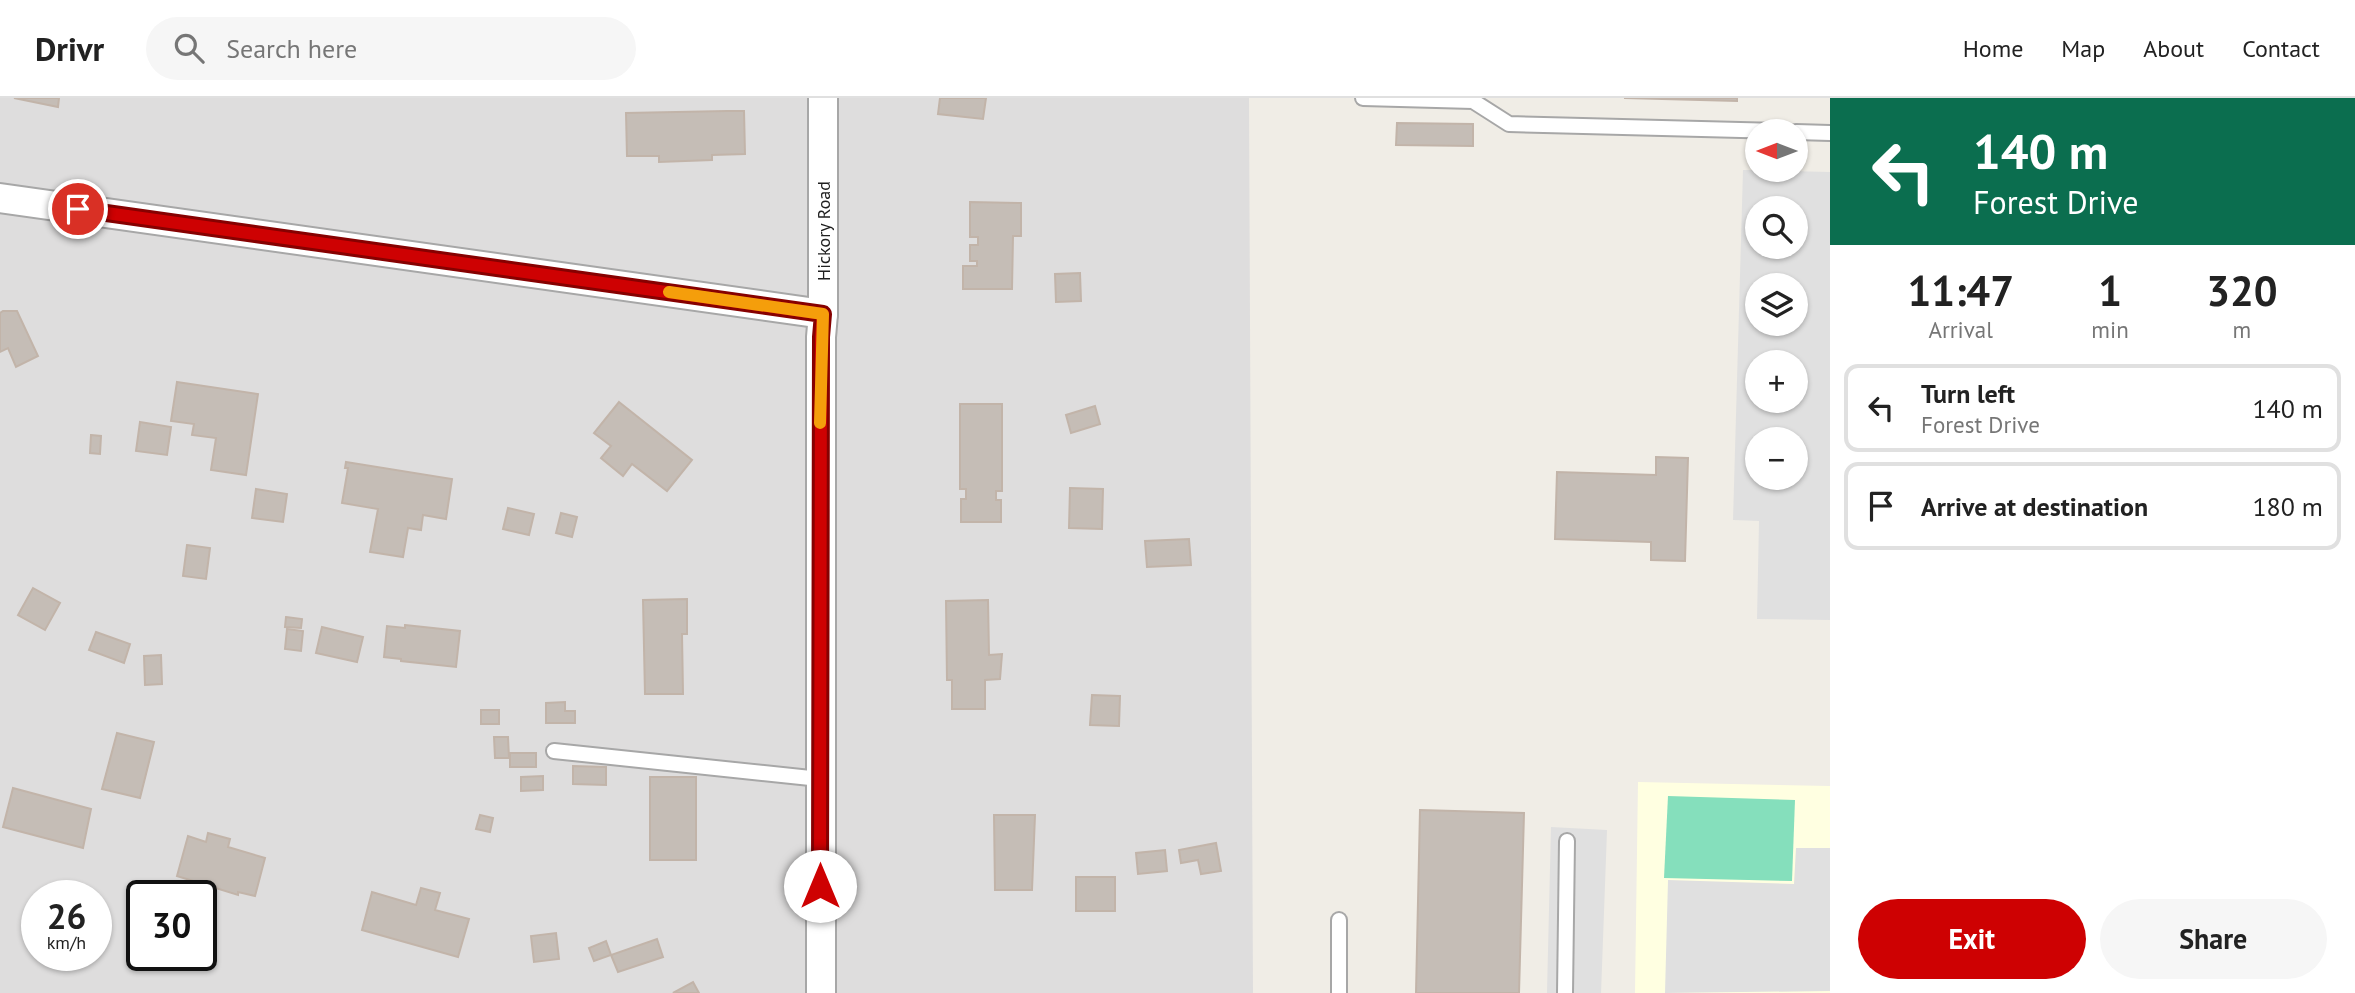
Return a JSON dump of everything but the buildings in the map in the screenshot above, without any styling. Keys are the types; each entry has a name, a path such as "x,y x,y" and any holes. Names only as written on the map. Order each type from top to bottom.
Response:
{"street":[{"name":"Hickory Road","path":"821,993 819,485 823,314 823,98"},
{"path":"0,198 823,314"}],"lane":[{"path":"1363,98 1473,101 1509,124 1745,130"},
{"path":"1808,132 1830,132"},
{"path":"554,751 820,779"},
{"path":"1565,993 1567,841"},
{"path":"1339,920 1339,993"}],"shaded area":[{"path":"0,98 1249,98 1253,993 0,993"},
{"path":"1743,170 1745,182 1808,182 1808,171 1830,172 1830,620 1757,619 1759,521 1733,520"},
{"path":"1638,782 1830,786 1830,993 1635,993"},
{"path":"1551,827 1607,830 1601,993 1547,993"},
{"path":"1796,848 1830,848 1830,991 1665,993 1668,880 1794,884"}],"green space":[{"path":"1668,796 1795,800 1792,881 1664,878"}],"slow traffic":[{"path":"669,292 823,314 820,423"}],"route":[{"path":"78,209 823,314 819,485 820,886"}]}
